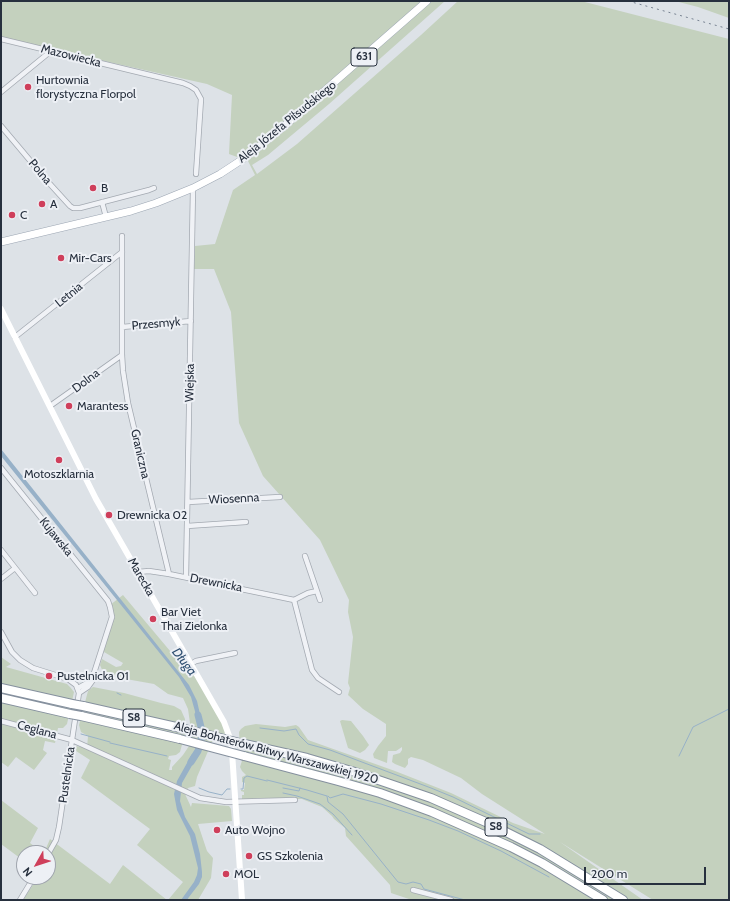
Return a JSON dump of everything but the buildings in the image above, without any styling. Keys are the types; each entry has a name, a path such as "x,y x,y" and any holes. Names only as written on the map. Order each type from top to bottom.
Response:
{"highway":[{"name":"Aleja Bohaterów Bitwy Warszawskiej 1920","path":"1,688 185,729 307,758 355,772 431,798 488,823 540,850 623,900"},
{"name":"Aleja Bohaterów Bitwy Warszawskiej 1920","path":"1,698 244,756 380,793 432,812 511,847 603,900"}],"main road":[{"name":"Aleja Józefa Piłsudskiego","path":"1,242 106,218 156,203 193,188 220,174 261,146 291,121 427,1"}],"street":[{"name":"Mazowiecka","path":"1,39 183,83 196,90 202,99 196,174"},
{"path":"1,92 51,51"},
{"name":"Polna","path":"1,126 49,183 73,208 80,208 154,188"},
{"name":"Wiejska","path":"186,577 193,188"},
{"path":"102,202 106,218"},
{"name":"Graniczna","path":"122,236 123,371 128,402 169,574"},
{"name":"Letnia","path":"15,337 122,252"},
{"name":"Marecka","path":"1,309 96,499 220,714 229,733 236,802 242,900"},
{"name":"Przesmyk","path":"122,327 191,321"},
{"name":"Dolna","path":"50,406 122,355"},
{"name":"Kujawska","path":"1,468 110,605 112,617 94,673 79,690"},
{"name":"Wiosenna","path":"188,502 280,497"},
{"path":"188,526 246,522"},
{"path":"1,550 35,593"},
{"path":"305,556 320,600"},
{"path":"1,579 15,568"},
{"name":"Drewnicka","path":"138,572 149,571 186,577 294,600"},
{"path":"317,591 308,593 294,600 312,670 318,678 338,692"},
{"path":"1,632 12,652 26,664 33,668 68,679 73,682 79,690"},
{"path":"191,664 234,653"},
{"name":"Pustelnicka","path":"52,845 58,834 79,690"},
{"name":"Ceglana","path":"1,720 72,740 200,798 214,801 236,802 295,800"},
{"path":"20,900 29,885"},
{"path":"413,890 451,900"}],"green space":[{"path":"1,1 445,1 329,104 268,155 252,165 257,174 297,144 458,1 581,1 729,39 729,900 653,900 560,842 643,900 412,900 391,893 390,885 346,836 345,828 322,807 302,799 242,799 244,792 241,790 244,790 245,783 242,782 242,777 246,775 240,767 246,748 240,747 239,732 241,729 245,726 256,724 285,727 296,725 308,740 451,793 513,823 545,834 482,794 461,778 423,760 411,757 408,759 408,764 405,768 395,764 392,762 393,755 400,753 402,747 396,751 388,751 387,763 374,758 373,754 386,736 386,724 363,709 348,695 350,688 348,683 353,637 348,612 349,600 320,540 263,476 239,423 231,312 214,269 194,269 195,246 215,244 233,190 255,175 246,157 237,157 229,154 232,95 207,84 1,38"},
{"path":"675,1 729,1 729,18 698,7"},
{"path":"123,595 181,664 188,658 229,733 215,735 197,777 195,786 188,788 185,794 191,807 192,803 229,806 231,809 232,821 198,824 207,851 213,858 211,878 198,900 168,900 183,882 137,845 150,829 81,778 90,760 73,749 76,746 87,748 88,736 81,732 79,725 88,691 93,687 124,693 174,706 181,710 185,719 185,734 180,752 176,755 169,756 168,759 171,760 169,770 172,770 172,767 183,755 189,746 192,737 188,709 183,698 168,694 154,684 109,676 103,672 100,665 102,659 116,667 121,666 123,663 104,652 103,647 112,617 110,605"},
{"path":"1,657 11,664 6,667 67,684 74,692 67,724 63,728 58,728 55,743 45,741 43,750 47,753 34,770 16,757 8,767 1,762"},
{"path":"340,721 351,721 363,736 369,745 365,750 360,753 348,748"},
{"path":"1,800 38,828 30,843 33,845 16,845 16,855 1,844"},
{"path":"50,839 110,884 123,865 167,900 23,900 33,885 56,885 56,845 47,845"}],"water":[{"path":"1,449 189,685 197,701 202,723 198,722 191,697 179,677 1,456"},
{"path":"192,754 198,755 182,783 180,801 185,817 195,834 200,854 202,877 199,884 187,900 181,900 194,882 198,868 190,836 177,810 174,794 177,781"}],"waterway":[{"path":"117,693 121,695"},
{"path":"679,756 693,727 729,709"},
{"name":"Długa","path":"191,762 198,751 201,741 202,731 198,715"},
{"path":"260,728 284,731 296,729 299,735 308,744 330,750 431,788 453,797 529,834 540,834"},
{"path":"81,734 110,742"},
{"path":"110,743 167,756"},
{"path":"241,789 243,789 244,778 247,776 267,781"},
{"path":"267,780 327,796 328,802 343,814 398,882 406,884 413,882 421,884 424,889 465,900"},
{"path":"199,788 222,795 227,789 230,789"},
{"path":"283,788 299,791 300,788"},
{"path":"283,793 320,804 333,814 352,835"},
{"path":"328,796 330,798 343,794 381,804 429,820 458,831 501,851 549,877"}],"railway":[{"path":"628,1 729,29"}],"place":[{"name":"Hurtownia florystyczna Florpol","path":"28,87"},
{"name":"B","path":"93,188"},
{"name":"A","path":"42,204"},
{"name":"C","path":"12,215"},
{"name":"Mir-Cars","path":"61,258"},
{"name":"Marantess","path":"69,406"},
{"name":"Motoszklarnia","path":"59,460"},
{"name":"Drewnicka 02","path":"109,515"},
{"name":"Bar Viet Thai Zielonka","path":"153,619"},
{"name":"Pustelnicka 01","path":"49,676"},
{"name":"Auto Wojno","path":"217,830"},
{"name":"GS Szkolenia","path":"249,856"},
{"name":"MOL","path":"226,874"}]}
